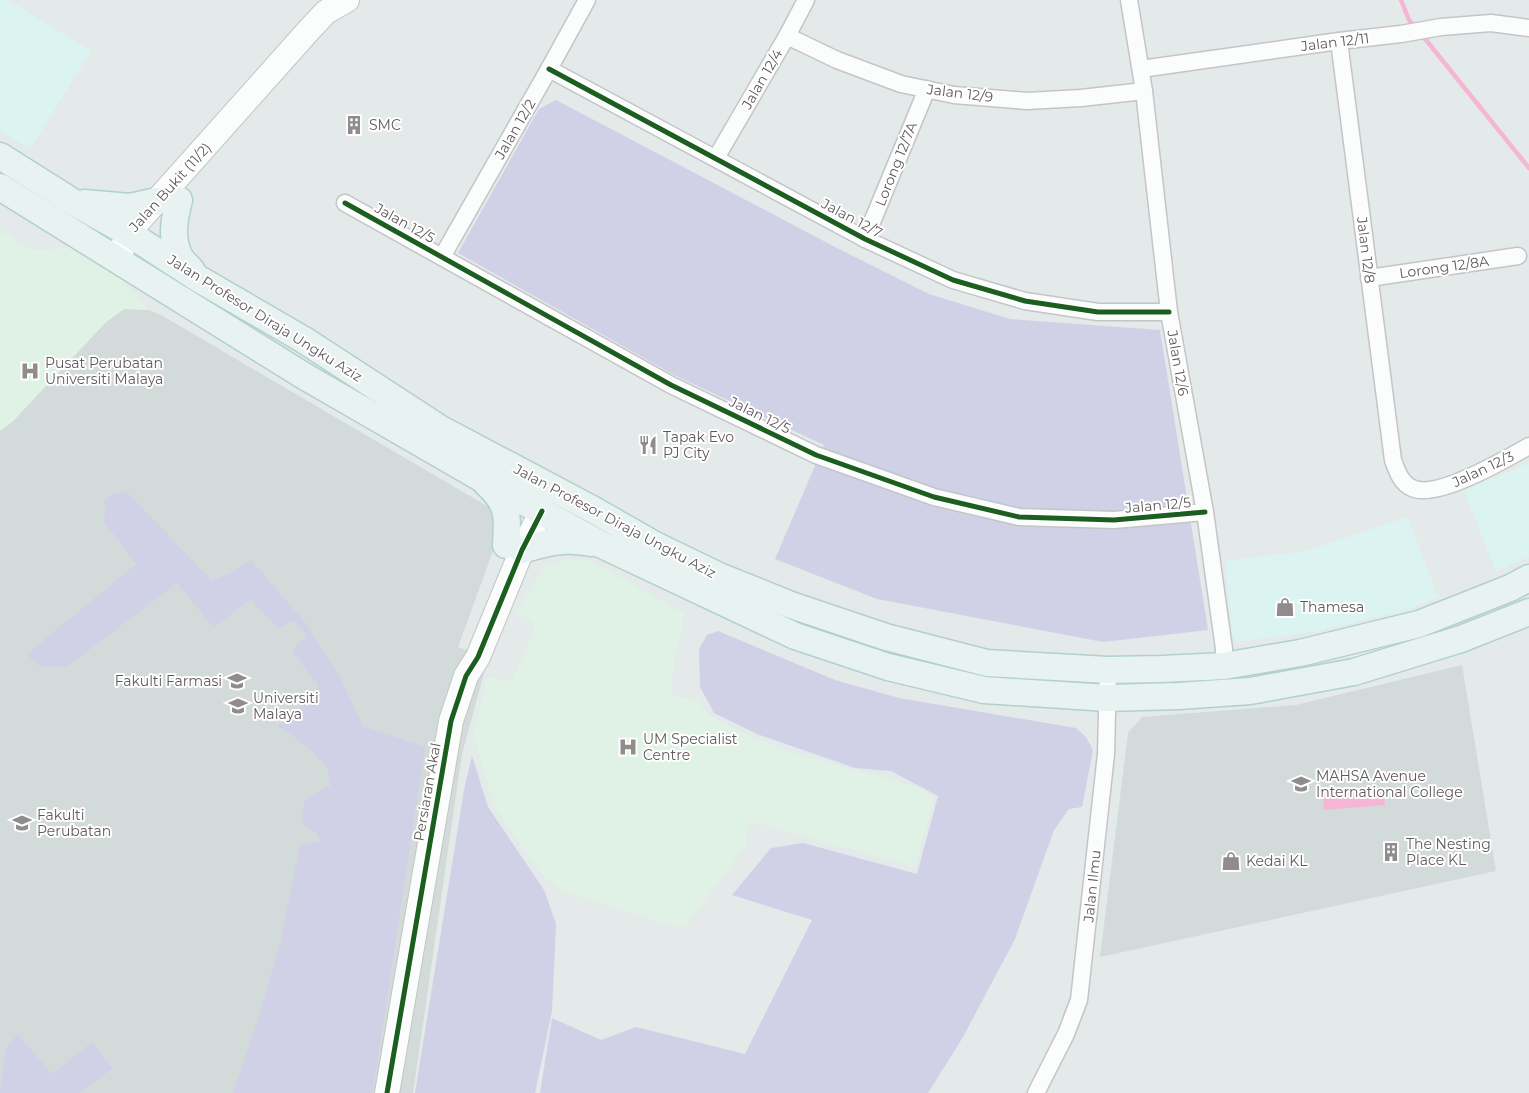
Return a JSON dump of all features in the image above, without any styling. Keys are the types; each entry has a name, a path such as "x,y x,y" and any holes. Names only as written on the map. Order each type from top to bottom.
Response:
{"main road":[{"name":"Jalan Profesor Diraja Ungku Aziz","path":"0,156 200,279 304,340 439,428 592,508 655,545 719,576 791,605 886,637 987,663 1108,670 1162,670 1224,666 1300,654 1419,624 1510,588 1529,578"},
{"name":"Jalan Profesor Diraja Ungku Aziz","path":"0,187 304,376 479,477 535,505 602,545 795,636 888,667 984,690 1107,698 1179,696 1250,691 1354,672 1461,639 1529,612"},
{"path":"73,202 130,207 168,201 175,241 182,259 200,279"},
{"path":"477,448 514,479 535,505 603,524 655,545"},
{"path":"479,477 493,490 505,506 507,527 514,548 558,540 576,540 602,545"}],"street":[{"name":"Jalan Bukit (11/2)","path":"118,260 168,201 336,21 347,0"},
{"name":"Jalan 12/2","path":"442,257 587,0"},
{"name":"Jalan 12/4","path":"716,158 806,0"},
{"name":"Jalan 12/6","path":"1130,0 1144,91 1169,312 1205,512 1224,649 1224,666"},
{"name":"Jalan 12/11","path":"1141,69 1441,27 1491,24 1529,28"},
{"name":"Jalan 12/9","path":"787,36 837,60 901,84 954,95 1027,100 1081,98 1144,91"},
{"name":"Jalan 12/8","path":"1339,41 1393,460"},
{"name":"Jalan 12/7","path":"549,69 865,239 953,280 1025,301 1098,312 1169,312"},
{"name":"Lorong 12/7A","path":"865,239 927,90"},
{"name":"Jalan 12/5","path":"345,203 672,385 816,455 934,497 1019,517 1114,520 1205,512"},
{"name":"Lorong 12/8A","path":"1369,278 1518,256"},
{"name":"Jalan 12/3","path":"1393,460 1398,476 1411,488 1424,491 1452,485 1506,460 1529,446"},
{"name":"Persiaran Akal","path":"387,1093 451,721 466,676 465,648 535,505"},
{"name":"Jalan Ilmu","path":"1036,1093 1066,1034 1079,1000 1106,754 1108,670"}],"shaded area":[{"path":"0,0 8,0 91,51 30,149 0,131"},
{"path":"556,100 837,248 929,294 1010,319 1160,330 1208,630 1103,642 877,599 775,559 824,445 674,375 458,253 539,109"},
{"name":"Pusat Perubatan Universiti Malaya","path":"0,230 29,249 76,247 106,262 149,310 124,309 106,322 13,421 0,431"},
{"name":"Universiti Malaya","path":"124,309 149,310 161,315 492,509 497,540 458,647 488,658 462,754 413,1093 0,1093 0,431 13,421 106,322"},
{"path":"1529,462 1529,557 1496,572 1464,490 1512,471"},
{"path":"127,492 212,581 251,560 308,626 342,681 363,726 425,747 372,1093 233,1093 257,1023 281,939 300,844 321,842 316,833 302,823 305,799 331,785 327,768 308,747 278,726 300,709 303,703 319,686 292,651 307,635 294,620 278,629 251,600 213,627 177,583 68,666 45,667 36,664 27,654 136,564 104,522 104,502 112,494"},
{"path":"1408,517 1438,597 1407,610 1313,632 1237,642 1232,634 1225,561 1307,551"},
{"name":"UM Specialist Centre","path":"567,559 592,561 684,614 673,669 671,696 697,700 709,715 755,739 803,756 918,787 934,798 915,867 749,821 745,846 684,927 563,892 542,875 494,806 473,733 487,677 512,681 536,625 517,612 543,568"},
{"path":"718,631 835,680 899,698 1076,728 1086,737 1093,750 1082,807 1069,809 1054,830 1015,939 963,1037 928,1093 540,1093 552,1018 601,1040 636,1027 745,1054 812,920 732,895 771,848 803,843 917,874 938,796 891,771 855,768 757,734 714,713 700,687 699,649 707,635"},
{"name":"MAHSA Avenue International College","path":"1462,665 1496,871 1100,957 1128,733 1142,717 1296,705"},
{"path":"472,756 488,807 544,890 556,924 552,1011 535,1093 415,1093 464,790"},
{"path":"1383,790 1385,805 1324,810 1323,795"},
{"path":"18,1034 52,1074 92,1042 113,1068 79,1093 0,1093 6,1048"}],"waterway":[{"path":"1401,0 1409,20 1415,27"},
{"path":"1422,35 1529,168"}],"cycle path":[{"path":"549,69 865,239 953,280 1025,301 1098,312 1169,312"},
{"path":"345,203 671,385 816,455 934,497 1019,517 1114,520 1205,512"},
{"path":"387,1093 451,721 466,676 478,657 522,550 542,511"}],"place":[{"name":"SMC","path":"354,125"},
{"name":"Pusat Perubatan Universiti Malaya","path":"30,371"},
{"name":"Tapak Evo PJ City","path":"648,445"},
{"name":"Thamesa","path":"1285,607"},
{"name":"Fakulti Farmasi","path":"237,681"},
{"name":"Universiti Malaya","path":"238,706"},
{"name":"UM Specialist Centre","path":"628,747"},
{"name":"MAHSA Avenue International College","path":"1301,784"},
{"name":"Fakulti Perubatan","path":"22,823"},
{"name":"The Nesting Place KL","path":"1391,852"},
{"name":"Kedai KL","path":"1231,861"}]}
